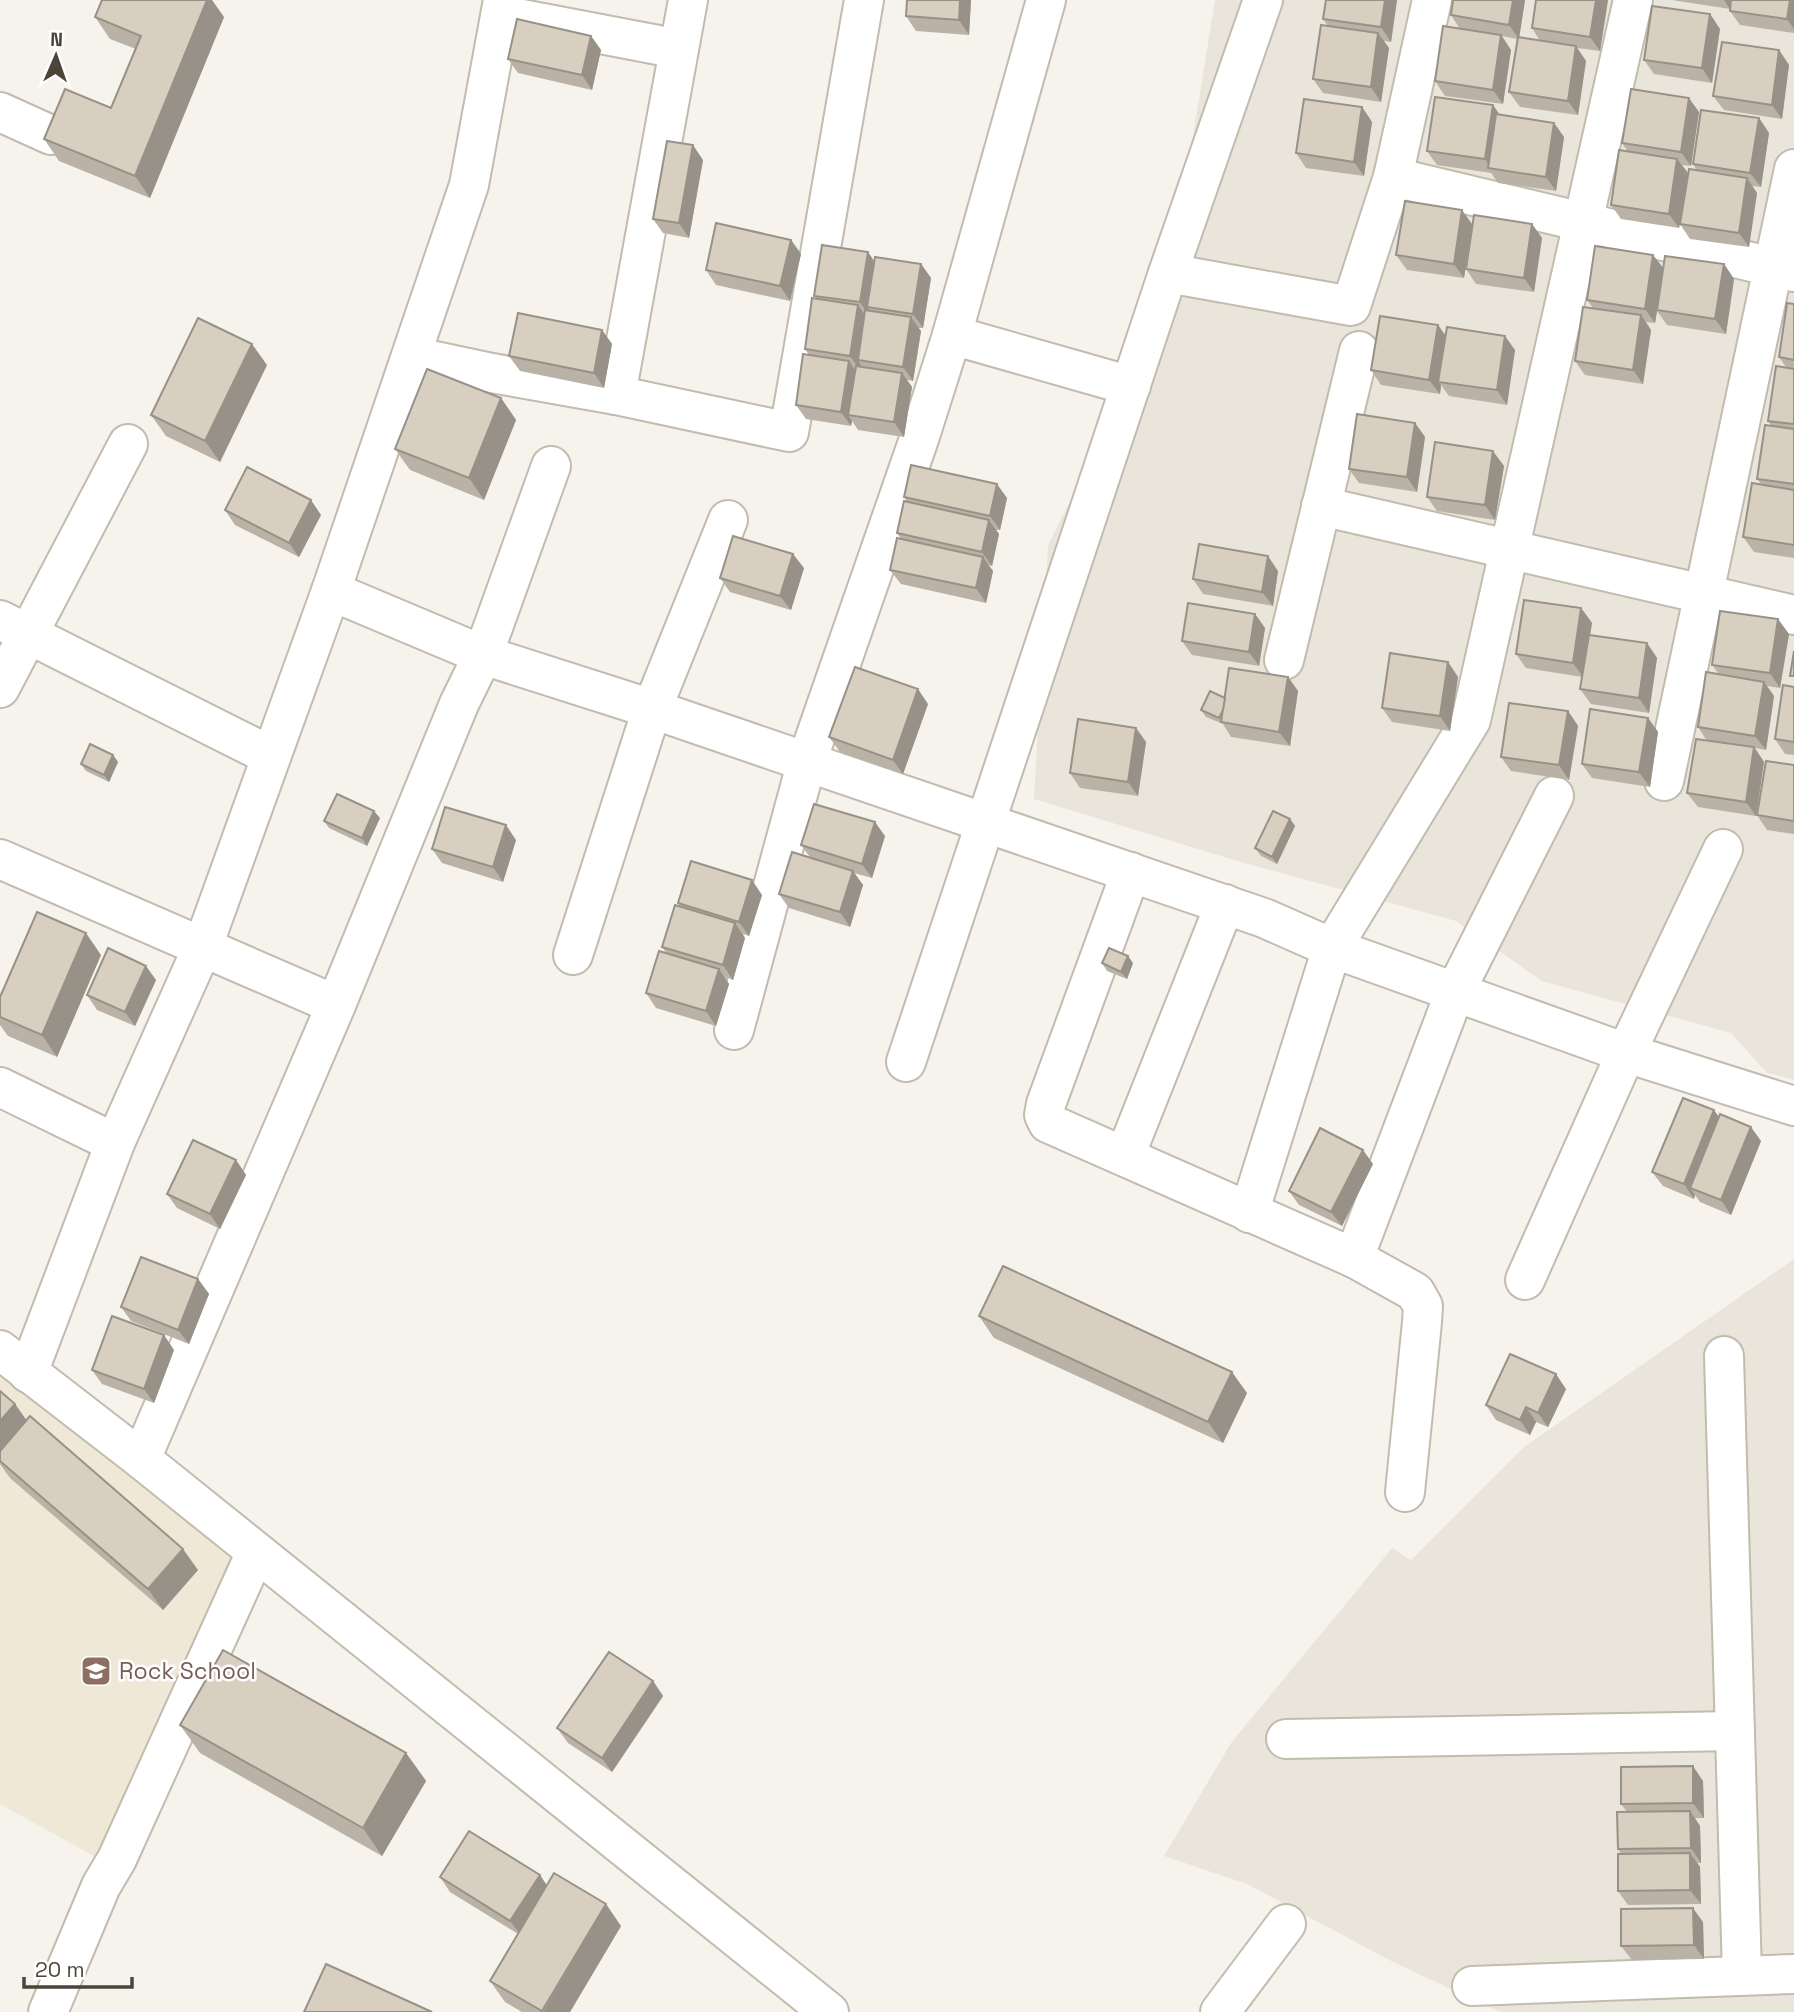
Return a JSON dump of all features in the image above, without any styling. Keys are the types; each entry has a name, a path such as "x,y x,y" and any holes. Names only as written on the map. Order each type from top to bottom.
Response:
{"street":[{"path":"616,395 688,0"},
{"path":"412,356 789,432 864,0"},
{"path":"734,1030 807,761 920,436 952,335 1046,0"},
{"path":"906,1062 1168,273 1263,0"},
{"path":"1168,273 1351,306 1393,177 1432,0"},
{"path":"1249,1213 1332,948 1471,719 1633,0"},
{"path":"679,49 502,7 469,185 331,591 203,946 14,1362 141,1459 829,2012"},
{"path":"0,112 51,135"},
{"path":"1664,781 1704,594 1784,269 1794,169"},
{"path":"1393,177 1784,269"},
{"path":"952,335 1131,386"},
{"path":"1284,660 1359,351"},
{"path":"0,688 15,627 128,444"},
{"path":"141,1459 336,1005 459,704 483,655 551,466"},
{"path":"1321,506 1794,615"},
{"path":"573,955 652,709 728,520"},
{"path":"331,591 483,655 807,761 1225,904 1332,948 1626,1053 1794,1105"},
{"path":"15,627 271,757"},
{"path":"1354,1258 1455,992 1554,796"},
{"path":"1525,1280 1626,1053 1723,849"},
{"path":"0,859 336,1005"},
{"path":"1131,873 1044,1115 1048,1123 1354,1258 1415,1292 1423,1306 1405,1492"},
{"path":"1125,1156 1225,904"},
{"path":"0,1087 115,1143"},
{"path":"1724,1356 1742,1974"},
{"path":"48,2012 101,1886 117,1859 256,1552"},
{"path":"1286,1739 1735,1731"},
{"path":"1220,2012 1286,1924"},
{"path":"1472,1986 1794,1973"}],"shaded area":[{"path":"1215,0 1794,0 1794,1080 1767,1073 1731,1033 1542,981 1456,921 1234,860 1034,799 1048,545 1135,373 1179,223"},
{"path":"1794,1259 1794,2012 1500,2012 1393,1962 1247,1884 1164,1856 1231,1743 1392,1548 1411,1560 1524,1447"},
{"name":"Rock School","path":"0,1336 249,1539 110,1865 0,1804"}],"building":[{"path":"102,0 207,0 135,176 44,139 65,89 111,108 141,36 95,17"},
{"path":"907,0 960,0 959,20 906,16"},
{"path":"1326,0 1385,0 1381,27 1323,19"},
{"path":"1453,0 1513,0 1509,25 1451,15"},
{"path":"1536,0 1596,0 1590,37 1532,28"},
{"path":"1731,0 1790,0 1787,19 1730,11"},
{"path":"1652,6 1710,14 1702,68 1644,60"},
{"path":"517,19 591,36 582,75 508,59"},
{"path":"1321,25 1378,33 1371,87 1313,79"},
{"path":"1443,26 1501,35 1493,90 1435,81"},
{"path":"1518,37 1576,46 1568,101 1509,92"},
{"path":"1722,42 1779,50 1772,105 1713,96"},
{"path":"1631,89 1689,98 1681,152 1622,143"},
{"path":"1435,97 1493,105 1485,159 1427,151"},
{"path":"1304,99 1362,107 1354,162 1296,153"},
{"path":"1701,110 1759,118 1750,173 1693,164"},
{"path":"1496,114 1554,123 1546,177 1488,168"},
{"path":"667,141 693,145 679,223 653,219"},
{"path":"1619,150 1677,159 1669,214 1611,205"},
{"path":"1689,169 1747,178 1739,233 1680,224"},
{"path":"1405,201 1462,210 1454,264 1396,255"},
{"path":"1474,215 1532,224 1524,278 1466,269"},
{"path":"716,223 791,240 780,286 706,270"},
{"path":"822,245 868,252 860,302 814,296"},
{"path":"1595,246 1653,255 1645,309 1587,300"},
{"path":"1665,256 1724,264 1715,319 1657,310"},
{"path":"875,257 921,264 913,314 867,307"},
{"path":"812,298 858,305 850,356 805,349"},
{"path":"1787,303 1794,304 1794,360 1779,357"},
{"path":"1583,307 1641,315 1633,370 1575,361"},
{"path":"865,310 911,317 903,367 858,360"},
{"path":"518,313 602,330 594,373 509,356"},
{"path":"1380,316 1438,325 1429,380 1371,370"},
{"path":"198,318 252,344 205,441 151,415"},
{"path":"1447,327 1505,336 1497,390 1438,382"},
{"path":"803,354 849,361 841,412 796,405"},
{"path":"856,366 902,373 894,422 848,415"},
{"path":"1776,366 1794,369 1794,424 1768,421"},
{"path":"427,369 501,398 469,478 395,449"},
{"path":"1357,414 1415,423 1407,477 1349,469"},
{"path":"1765,425 1794,429 1794,484 1757,479"},
{"path":"1435,442 1493,451 1485,505 1427,497"},
{"path":"911,465 997,484 990,516 904,497"},
{"path":"247,467 311,500 289,543 225,510"},
{"path":"1752,483 1794,490 1794,545 1743,537"},
{"path":"904,501 989,520 982,552 897,533"},
{"path":"733,536 793,554 780,596 720,578"},
{"path":"897,538 983,557 976,588 890,570"},
{"path":"1199,544 1268,556 1262,592 1193,579"},
{"path":"1524,600 1581,608 1573,663 1516,654"},
{"path":"1188,603 1255,614 1249,652 1182,641"},
{"path":"1720,611 1778,619 1770,673 1712,665"},
{"path":"1589,635 1647,643 1639,698 1580,689"},
{"path":"1794,651 1794,676 1790,676"},
{"path":"1390,653 1448,662 1440,716 1382,708"},
{"path":"855,667 918,689 893,760 829,737"},
{"path":"1229,668 1288,677 1279,732 1221,722"},
{"path":"1706,672 1764,682 1755,736 1698,727"},
{"path":"1783,685 1794,687 1794,742 1775,739"},
{"path":"1210,691 1225,698 1219,718 1201,710"},
{"path":"1509,703 1568,711 1559,765 1501,757"},
{"path":"1590,709 1648,718 1639,772 1582,764"},
{"path":"1078,719 1136,728 1128,782 1070,773"},
{"path":"1696,739 1754,747 1746,802 1687,793"},
{"path":"90,744 113,755 104,775 81,764"},
{"path":"1766,761 1794,765 1794,821 1757,815"},
{"path":"337,794 374,811 362,838 324,821"},
{"path":"814,804 875,822 862,864 801,845"},
{"path":"445,807 506,825 493,867 432,849"},
{"path":"1273,811 1290,819 1272,857 1255,848"},
{"path":"792,852 853,871 840,912 779,894"},
{"path":"691,861 752,880 739,922 678,903"},
{"path":"675,905 735,923 723,965 662,947"},
{"path":"37,912 86,933 42,1035 0,1017 0,997"},
{"path":"108,948 146,966 125,1012 87,995"},
{"path":"1109,948 1128,956 1121,972 1102,963"},
{"path":"659,951 719,969 706,1011 646,993"},
{"path":"1683,1098 1714,1110 1684,1184 1652,1172"},
{"path":"1720,1114 1751,1127 1721,1200 1690,1188"},
{"path":"1320,1128 1363,1150 1331,1212 1289,1191"},
{"path":"193,1140 236,1160 210,1214 167,1194"},
{"path":"141,1257 198,1279 178,1330 121,1307"},
{"path":"1003,1266 1232,1372 1208,1422 979,1316"},
{"path":"112,1316 164,1335 144,1389 92,1370"},
{"path":"1510,1354 1556,1374 1538,1413 1526,1407 1520,1420 1486,1405"},
{"path":"0,1391 15,1404 0,1421"},
{"path":"30,1416 183,1549 148,1589 0,1461 0,1451"},
{"path":"223,1650 406,1753 363,1828 180,1725"},
{"path":"609,1652 653,1681 602,1758 557,1728"},
{"path":"1693,1766 1693,1803 1621,1804 1621,1767"},
{"path":"1690,1811 1691,1848 1618,1849 1617,1812"},
{"path":"469,1831 540,1875 510,1921 440,1877"},
{"path":"1690,1853 1690,1890 1618,1891 1618,1854"},
{"path":"554,1873 606,1904 542,2011 490,1981"},
{"path":"1693,1908 1694,1945 1621,1946 1621,1909"},
{"path":"326,1964 432,2012 304,2012"}],"place":[{"name":"Rock School","path":"96,1671"}]}
